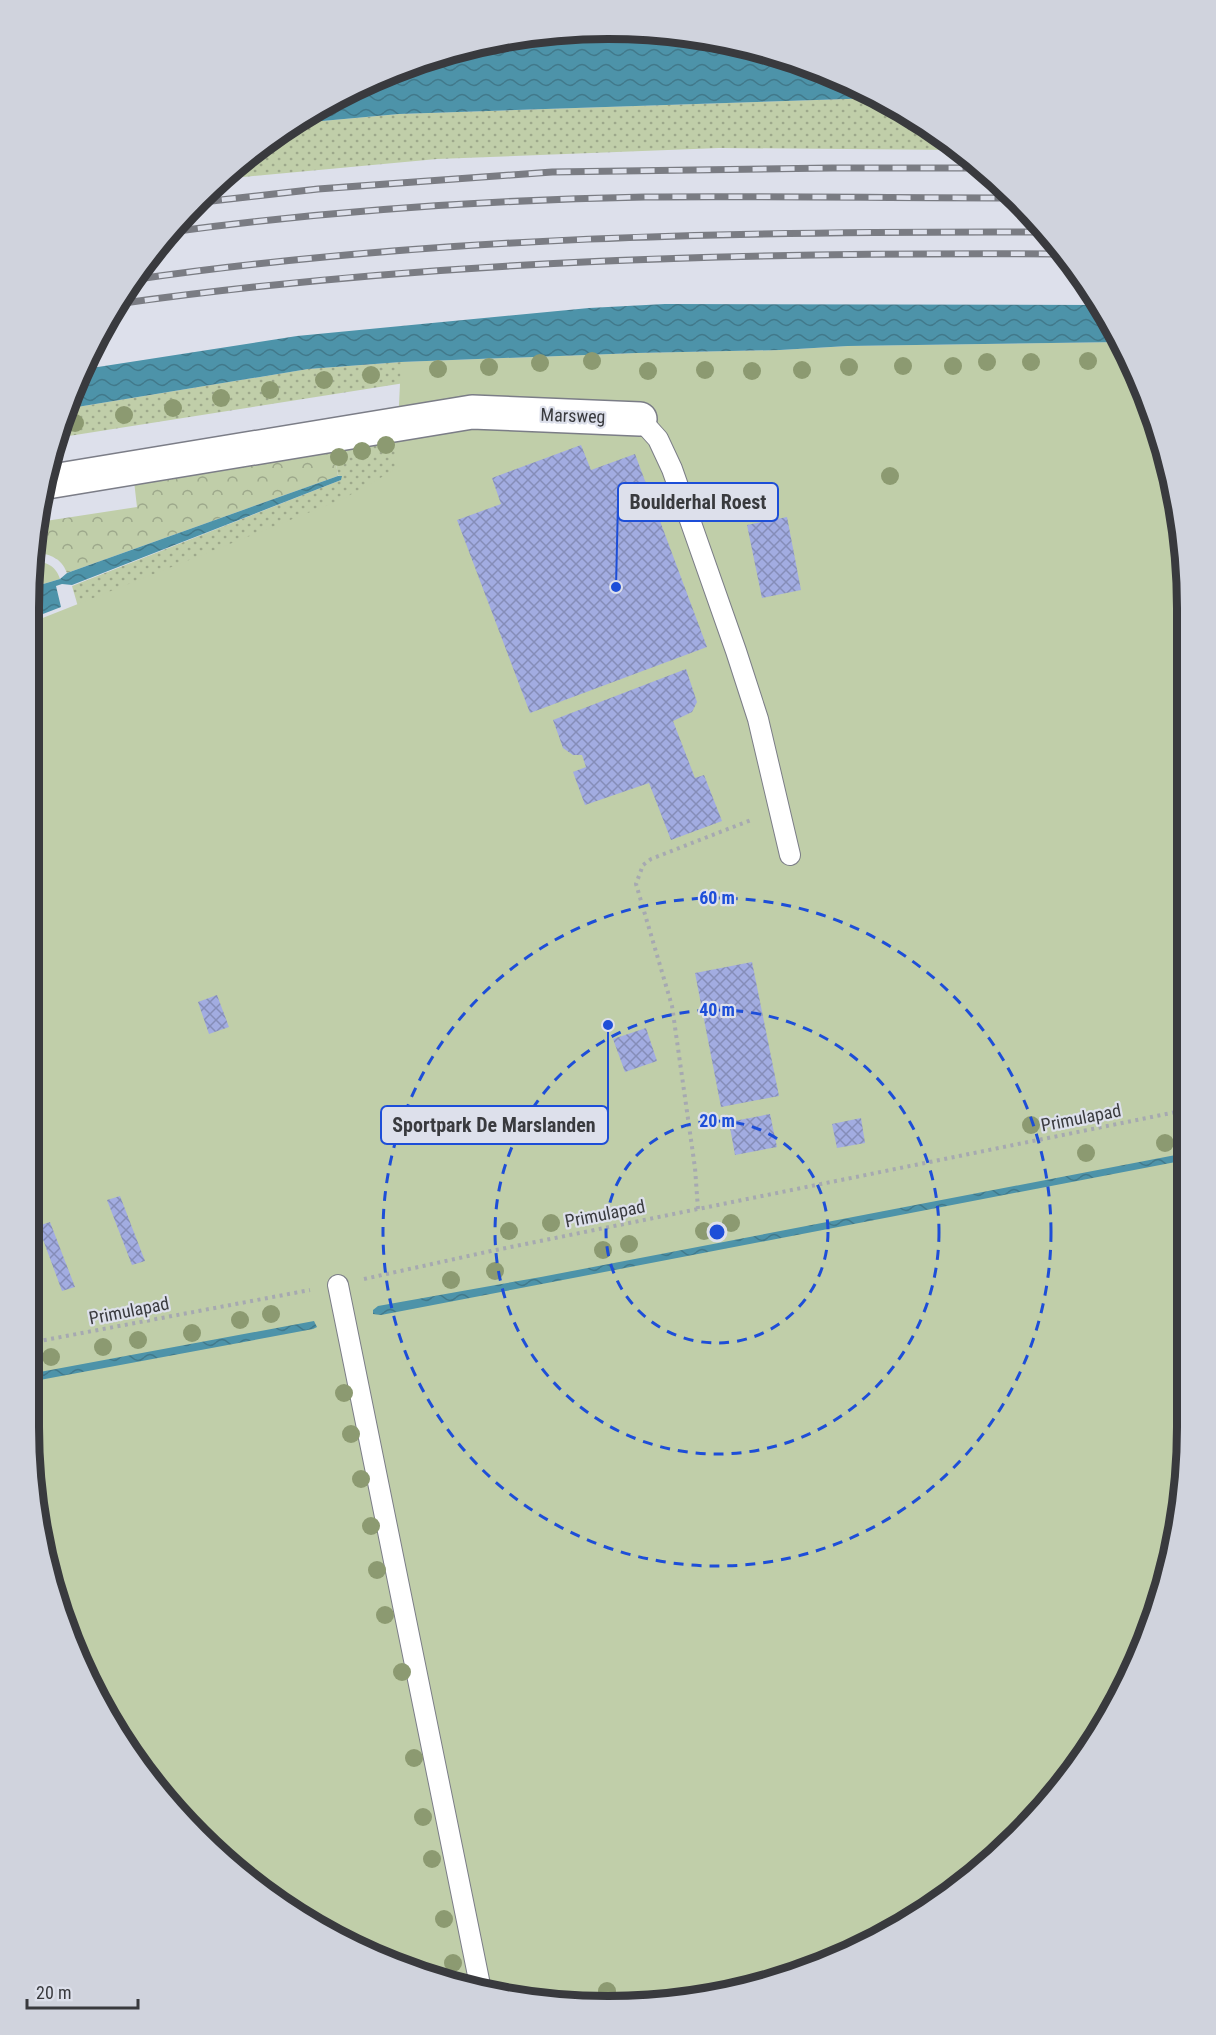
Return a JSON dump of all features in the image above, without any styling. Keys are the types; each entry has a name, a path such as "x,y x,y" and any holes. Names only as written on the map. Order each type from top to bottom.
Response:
{"street":[{"name":"Marsweg","path":"54,481 472,412 640,419"}],"lane":[{"name":"Marsweg","path":"640,419 658,439 672,469 750,696 790,855"},
{"path":"338,1285 479,1981"}],"path":[{"path":"698,1209 672,1006 636,884 643,865 651,859 780,809"},
{"name":"Primulapad","path":"39,1341 338,1285 1177,1112"}],"green space":[{"path":"861,99 892,115 944,150 719,148 437,159 236,178 313,122 399,114"},
{"path":"1111,342 1134,390 1158,461 1172,534 1177,608 1177,1427 1172,1501 1158,1574 1134,1645 1118,1679 1101,1712 1059,1773 1036,1802 983,1855 924,1900 892,1920 826,1953 791,1966 755,1977 682,1991 645,1995 571,1995 497,1985 461,1977 390,1953 323,1920 292,1900 233,1855 180,1802 135,1743 98,1679 69,1610 50,1538 40,1464 39,619 343,499 396,469 401,362 848,346"},
{"path":"401,362 468,373 65,437 76,407 308,369"},
{"path":"407,439 422,480 79,610 72,586 341,480 338,476 334,450"},
{"path":"334,450 338,476 67,573 58,560 42,554 46,521 137,507 134,481"},
{"path":"41,562 56,570 60,579 40,585"}],"water":[{"path":"571,40 645,40 719,50 791,69 861,99 399,114 313,122 356,98 425,69 497,50"},
{"path":"665,304 1089,305 1111,342 848,346 401,362 308,369 76,407 92,368 297,336 589,308"},
{"path":"342,476 341,480 72,585 56,586 61,607 39,616 40,585 60,579 67,573"},
{"path":"1177,1155 1177,1162 381,1315 373,1314 373,1310 378,1306 541,1277"},
{"path":"314,1321 317,1327 39,1380 39,1372"}],"building":[{"path":"581,445 591,470 635,454 707,647 530,713 457,520 501,504 492,478"},
{"path":"787,517 801,590 762,598 747,525"},
{"path":"686,669 697,702 692,712 673,721 695,778 704,775 722,821 671,840 649,783 585,805 573,772 586,767 582,755 573,755 563,748 553,720"},
{"path":"752,962 779,1096 721,1107 695,973"},
{"path":"217,995 229,1027 209,1034 198,1002"},
{"path":"646,1028 657,1061 625,1072 613,1039"},
{"path":"770,1114 777,1147 735,1155 729,1122"},
{"path":"861,1118 865,1143 837,1148 832,1124"},
{"path":"120,1196 145,1261 132,1265 107,1200"},
{"path":"50,1222 75,1287 62,1291 39,1226"}],"railway":[{"path":"211,201 318,189 552,172 968,168"},
{"path":"182,231 348,212 526,201 645,197 1002,198"},
{"path":"145,278 245,265 359,254 588,239 818,233 1035,232"},
{"path":"128,303 353,277 471,268 708,257 1053,254"}],"place":[{"name":"Boulderhal Roest","path":"616,587"},
{"name":"Sportpark De Marslanden","path":"608,1025"}]}
